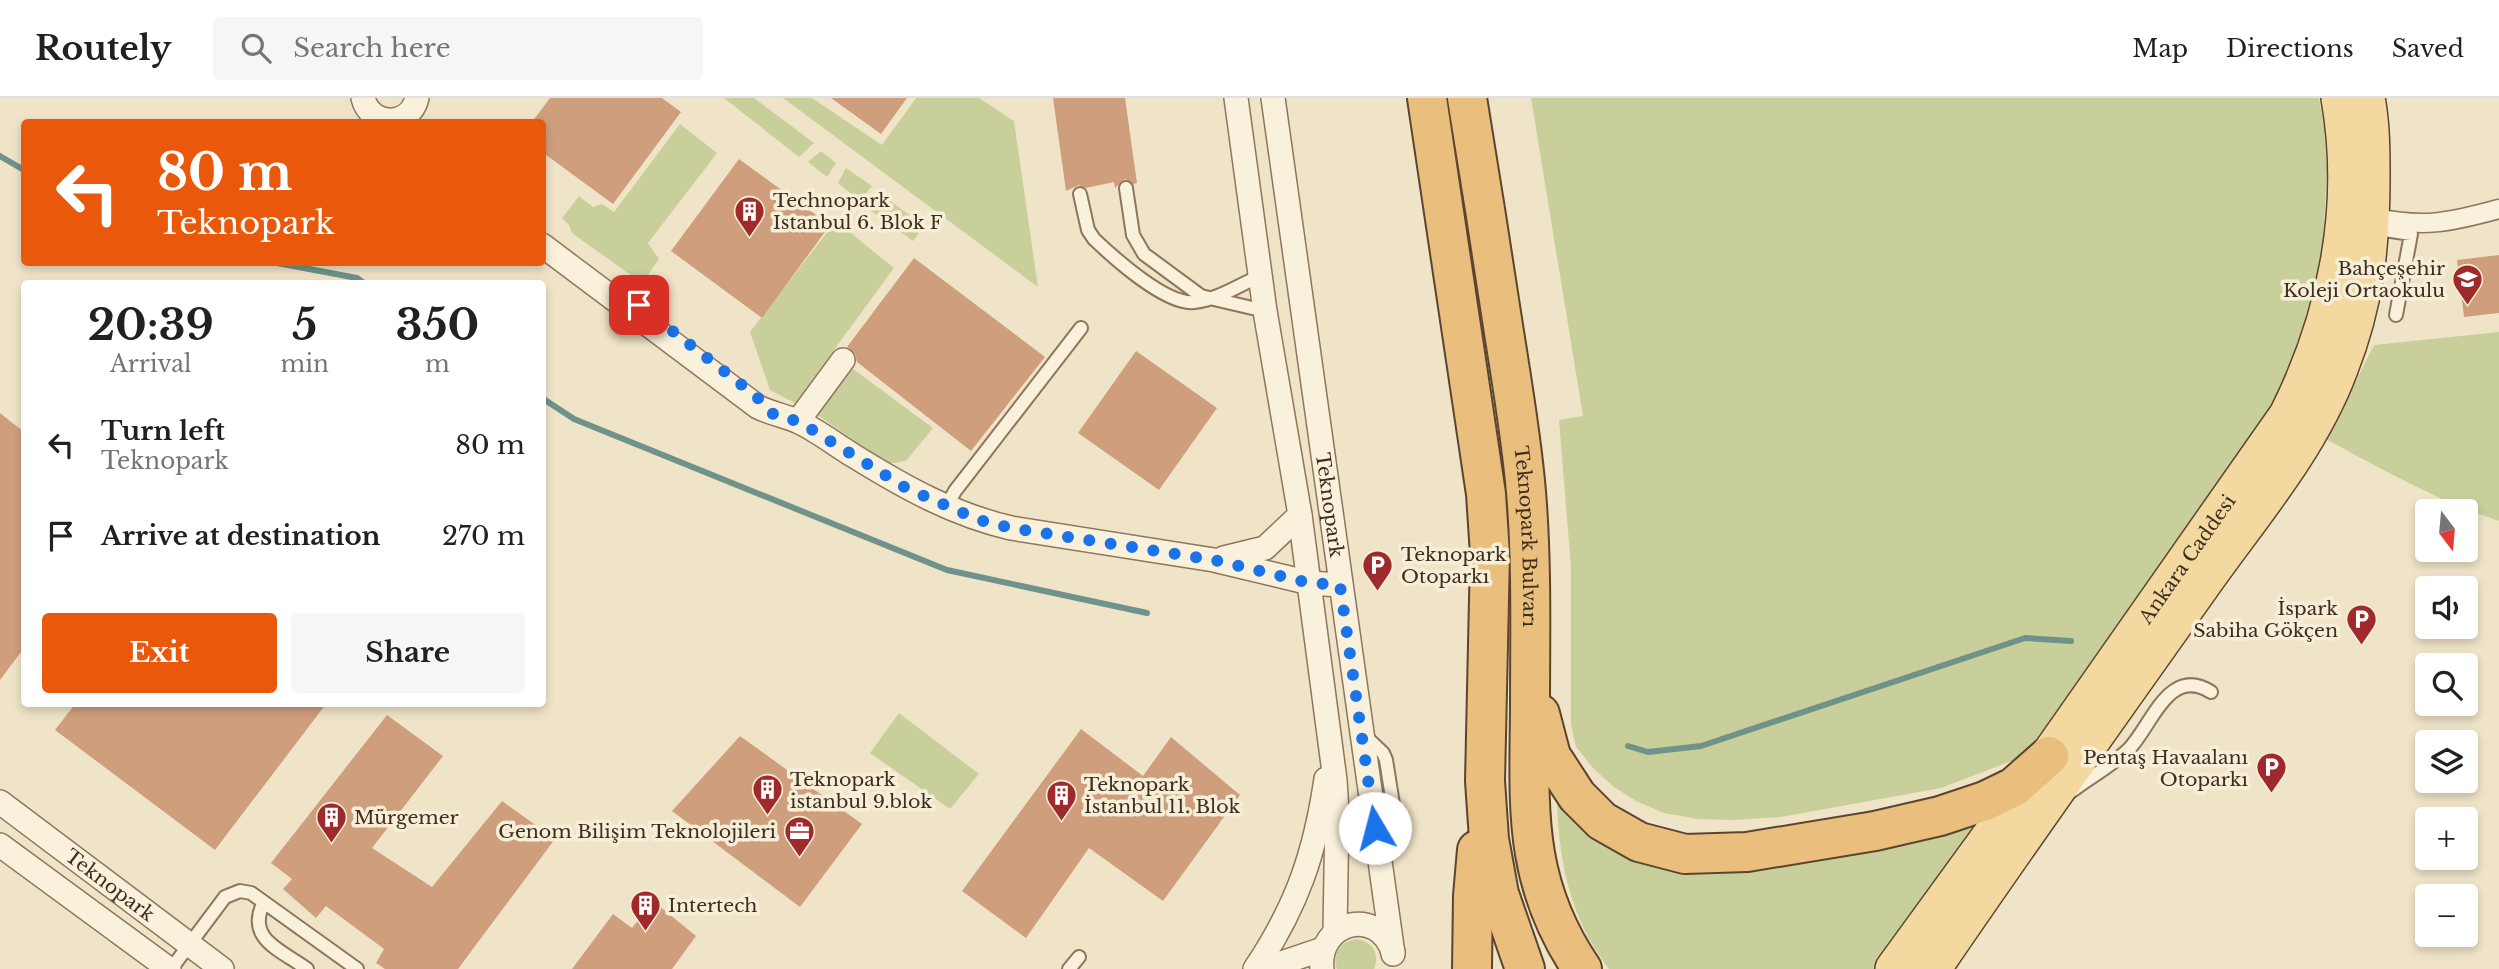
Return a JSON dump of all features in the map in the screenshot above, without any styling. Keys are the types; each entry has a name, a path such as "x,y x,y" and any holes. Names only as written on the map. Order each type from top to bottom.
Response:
{"highway":[{"name":"Teknopark Bulvarı","path":"1427,98 1486,494 1490,554 1485,782 1492,865 1502,904 1525,969"},
{"name":"Teknopark Bulvarı","path":"1467,98 1525,479 1530,553 1529,803 1532,844 1547,904 1581,969"},
{"path":"1530,675 1551,756 1577,796 1602,821 1639,842 1685,854 1760,850 1875,831 1940,816 1985,801 2014,787 2049,756"},
{"path":"1472,969 1475,873 1485,782"}],"main road":[{"name":"Ankara Caddesi","path":"1894,969 2049,756 2274,436 2303,385 2322,334 2335,286 2343,239 2347,163 2340,98"},
{"name":"Ankara Caddesi","path":"1932,969 2224,552 2282,476 2339,370 2366,271 2371,223 2371,124 2366,98"}],"street":[{"path":"363,98 372,114 388,119"},
{"path":"397,119 411,111 417,98"},
{"name":"Teknopark","path":"1236,98 1265,311 1310,583 1331,745 1337,812 1326,950"},
{"name":"Teknopark","path":"1273,98 1394,964"},
{"path":"2371,223 2432,224 2456,221 2499,209"},
{"path":"546,234 756,396 775,416"},
{"name":"Teknopark","path":"546,247 758,407 775,416 798,421 906,488 946,507 979,520 1011,528 1214,560 1310,583"},
{"path":"798,421 843,360"},
{"name":"Teknopark","path":"1214,560 1265,548 1300,515"},
{"path":"1310,583 1340,585"},
{"name":"Teknopark","path":"1255,969 1284,923 1308,866 1321,809 1331,745"},
{"name":"Teknopark","path":"0,802 222,969"},
{"name":"Teknopark","path":"0,845 170,969"},
{"name":"Teknopark","path":"1264,969 1326,950 1352,925 1370,926 1385,937 1394,964"}],"lane":[{"path":"1126,188 1133,234 1139,248 1201,296 1265,311"},
{"path":"1080,194 1088,230 1099,244 1165,294 1190,303 1209,299 1260,276"},
{"path":"2371,223 2411,234 2396,315"},
{"path":"946,507 1081,328"},
{"path":"2040,813 2129,749 2167,696 2177,688 2194,684 2211,692"},
{"path":"170,969 230,894 246,891 357,969"},
{"path":"264,902 257,920 261,935 307,969"},
{"path":"1069,969 1079,957"}],"green space":[{"path":"724,98 754,98 814,143 799,157"},
{"path":"783,98 812,98 882,145 916,98 979,98 1014,121 1038,287"},
{"path":"1531,98 2319,98 2327,171 2322,258 2314,303 2304,337 2270,413 2030,754 1941,788 1781,817 1735,820 1698,819 1664,813 1636,801 1614,787 1594,769 1576,747 1571,725 1571,567 1559,420 1583,416"},
{"path":"680,124 717,153 648,243 659,259 642,283 572,233 562,218 579,196 593,207 602,204 614,212"},
{"path":"821,151 836,163 827,177 808,162"},
{"path":"846,168 872,186 860,201 838,183"},
{"path":"877,191 924,226 913,241 869,209"},
{"path":"836,221 894,268 795,403 770,390 750,332"},
{"path":"2499,332 2499,521 2478,514 2478,499 2444,499 2326,439 2374,345"},
{"path":"853,369 933,428 906,461 888,464 816,414"},
{"path":"899,713 979,774 950,809 870,753"},
{"path":"1557,791 1619,845 1983,819 1874,969 1609,969 1584,929 1568,885 1560,839"},
{"path":"1357,939 1374,949 1374,969 1337,969 1339,949 1346,942"}],"building":[{"path":"550,98 662,98 681,112 613,204 546,155 546,119 534,119"},
{"path":"831,98 907,98 881,134"},
{"path":"1053,98 1125,98 1137,183 1133,184 1125,179 1115,188 1114,182 1086,188 1079,185 1066,191"},
{"name":"Technopark Istanbul 6. Blok F","path":"739,159 830,225 762,318 671,251"},
{"path":"2499,255 2499,313 2464,317 2457,260"},
{"path":"914,258 1045,357 971,451 857,362 855,354 847,347"},
{"path":"1136,351 1217,408 1159,490 1078,433"},
{"path":"0,413 21,430 21,652 0,680"},
{"path":"73,707 324,707 215,850 55,730"},
{"name":"Mürgemer","path":"387,715 443,756 372,848 432,887 502,801 555,839 458,969 385,969 376,963 384,949 326,906 316,918 283,889 292,879 271,863"},
{"path":"1081,729 1143,776 1171,737 1240,795 1163,901 1089,848 1026,938 962,891"},
{"name":"Teknopark istanbul 9.blok","path":"740,736 862,824 800,907 672,811"},
{"name":"Intertech","path":"653,901 696,936 672,969 572,969 613,914 632,928"}],"waterway":[{"path":"0,156 21,168"},
{"path":"293,266 360,280"},
{"path":"546,401 574,419 947,570 1147,613"},
{"path":"1628,746 1648,752 1701,746 2025,638 2071,641"}],"place":[{"name":"Technopark Istanbul 6. Blok F","path":"750,238"},
{"name":"Bahçeşehir Koleji Ortaokulu","path":"2468,306"},
{"name":"Teknopark Otoparkı","path":"1378,592"},
{"name":"İspark Sabiha Gökçen","path":"2361,646"},
{"name":"Pentaş Havaalanı Otoparkı","path":"2271,795"},
{"name":"Teknopark istanbul 9.blok","path":"767,817"},
{"name":"Teknopark İstanbul 11. Blok","path":"1061,822"},
{"name":"Mürgemer","path":"331,844"},
{"name":"Genom Bilişim Teknolojileri","path":"799,858"},
{"name":"Intertech","path":"645,932"}],"route":[{"path":"639,305 756,396 775,416 798,421 906,488 953,510 979,520 1057,537 1214,560 1310,583 1340,585 1375,828"}]}
